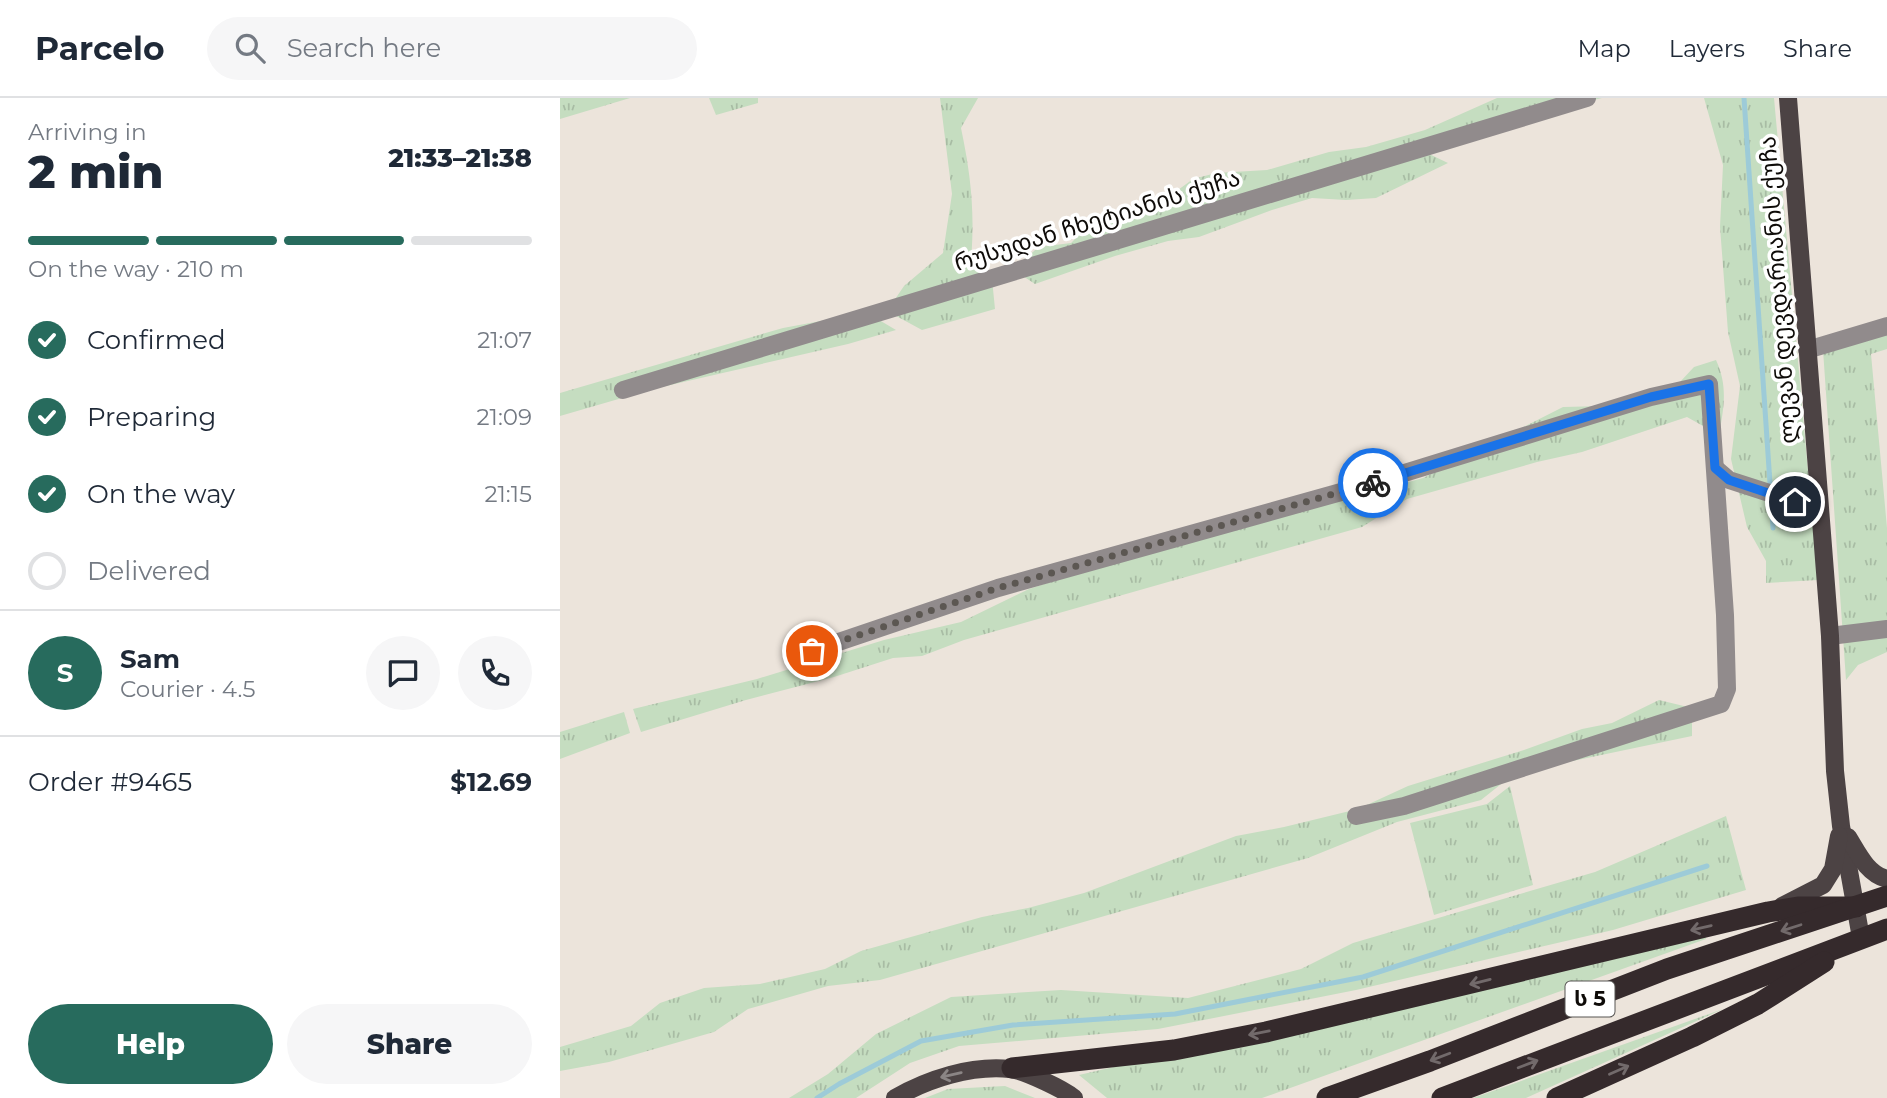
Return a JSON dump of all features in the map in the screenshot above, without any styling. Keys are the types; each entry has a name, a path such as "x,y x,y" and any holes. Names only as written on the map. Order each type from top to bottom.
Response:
{"highway":[{"name":"ს 5","path":"1327,1098 1667,969 1887,896"},
{"path":"1012,1069 1174,1050 1266,1032 1768,912 1798,907 1856,907"},
{"name":"ს 5","path":"1442,1098 1887,929"},
{"path":"1557,1098 1758,1004 1861,938"}],"main road":[{"name":"ლევან დევდარიანის ქუჩა","path":"1788,98 1830,636 1835,771 1841,826 1861,938"},
{"path":"1841,826 1863,862 1879,877 1887,879"},
{"path":"1768,912 1824,885 1833,869 1841,826"},
{"path":"895,1098 945,1076 975,1070 1012,1069 1065,1091 1074,1098"}],"street":[{"name":"რუსუდან ჩხეტიანის ქუჩა","path":"622,390 1587,98"},
{"path":"1807,349 1887,326"},
{"path":"812,651 998,588 1359,487 1651,397 1709,384 1726,652 1727,689 1721,704 1404,806 1356,816"},
{"path":"1715,468 1729,480 1819,509"},
{"path":"1830,636 1887,629"}],"green space":[{"path":"560,98 630,98 560,119"},
{"path":"709,98 758,98 758,103 716,115"},
{"path":"940,98 978,98 961,128 971,194 971,261 992,279 995,309 922,330 887,311 904,286 943,253 952,194"},
{"path":"1497,98 1602,98 1572,105 1427,153 1448,163 1376,198 1312,198 1199,237 1168,241 1115,256 1035,284 1012,269 1039,247 1071,243 1083,231 1152,209 1193,179 1216,173 1267,170 1329,152 1366,147 1425,130"},
{"path":"1704,98 1774,98 1818,580 1766,583 1766,561 1747,527 1731,459 1740,386 1728,332 1720,227 1723,165"},
{"path":"864,311 896,330 848,344 653,389 560,416 560,393 783,328"},
{"path":"1887,331 1887,349 1871,354 1887,528 1887,652 1858,665 1846,680 1823,350"},
{"path":"1716,360 1724,388 1719,435 1687,417 1582,452 1407,499 1362,527 964,640 922,656 893,658 641,732 633,709 757,679 884,640 961,622 1029,589 1214,529 1344,500 1423,478 1563,407 1603,406 1679,383 1694,367"},
{"path":"1659,700 1692,708 1692,736 1544,767 1510,777 1481,800 1397,822 1308,858 880,980 828,986 748,1009 714,1032 609,1062 560,1071 560,1047 631,1026 660,1003 704,988 760,984 825,969 861,951 982,917 1084,893 1236,836 1358,809 1408,786 1582,729 1612,723"},
{"path":"624,712 630,733 560,759 560,732"},
{"path":"1510,786 1533,885 1434,915 1410,823 1487,804"},
{"path":"1726,816 1746,890 1613,930 1356,990 1158,1029 959,1046 910,1063 856,1098 789,1098 828,1074 876,1034 951,997 1061,990 1188,998 1301,969 1353,943 1595,872"},
{"path":"1704,931 1706,939 1262,1098 1107,1098 1079,1075"},
{"path":"1723,1009 1526,1098 1473,1098"},
{"path":"1005,1086 1035,1098 925,1098 948,1089"}],"waterway":[{"path":"1744,98 1773,528"},
{"path":"817,1098 921,1041 1013,1025 1175,1014 1363,977 1707,866"}],"way so far":[{"path":"812,651 998,588 1373,483"}],"route":[{"path":"1373,483 1651,397 1709,384 1715,468 1729,480 1795,502"}]}
